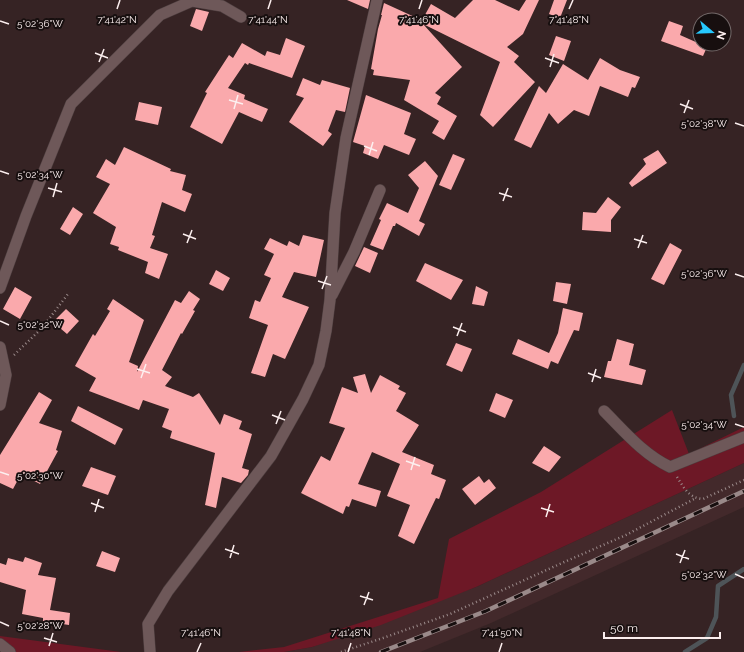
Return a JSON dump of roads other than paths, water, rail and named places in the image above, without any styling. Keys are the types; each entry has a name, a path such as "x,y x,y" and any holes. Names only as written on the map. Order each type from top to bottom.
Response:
{"street":[{"path":"150,652 148,624 168,590 271,456 303,399 319,365 326,331 330,300 335,213 345,145 378,0"},
{"path":"0,288 29,208 71,104 160,15 192,1 222,6 241,17"},
{"path":"330,300 354,252 380,190"},
{"path":"0,348 6,375 0,405"},
{"path":"604,411 642,449 658,461 670,467 744,437"},
{"path":"0,644 10,652"}],"waterway":[{"path":"734,416 731,395 744,365"},
{"path":"685,652 707,638 716,617 718,586 744,569"}],"railway":[{"path":"381,652 486,611 744,491"}]}
